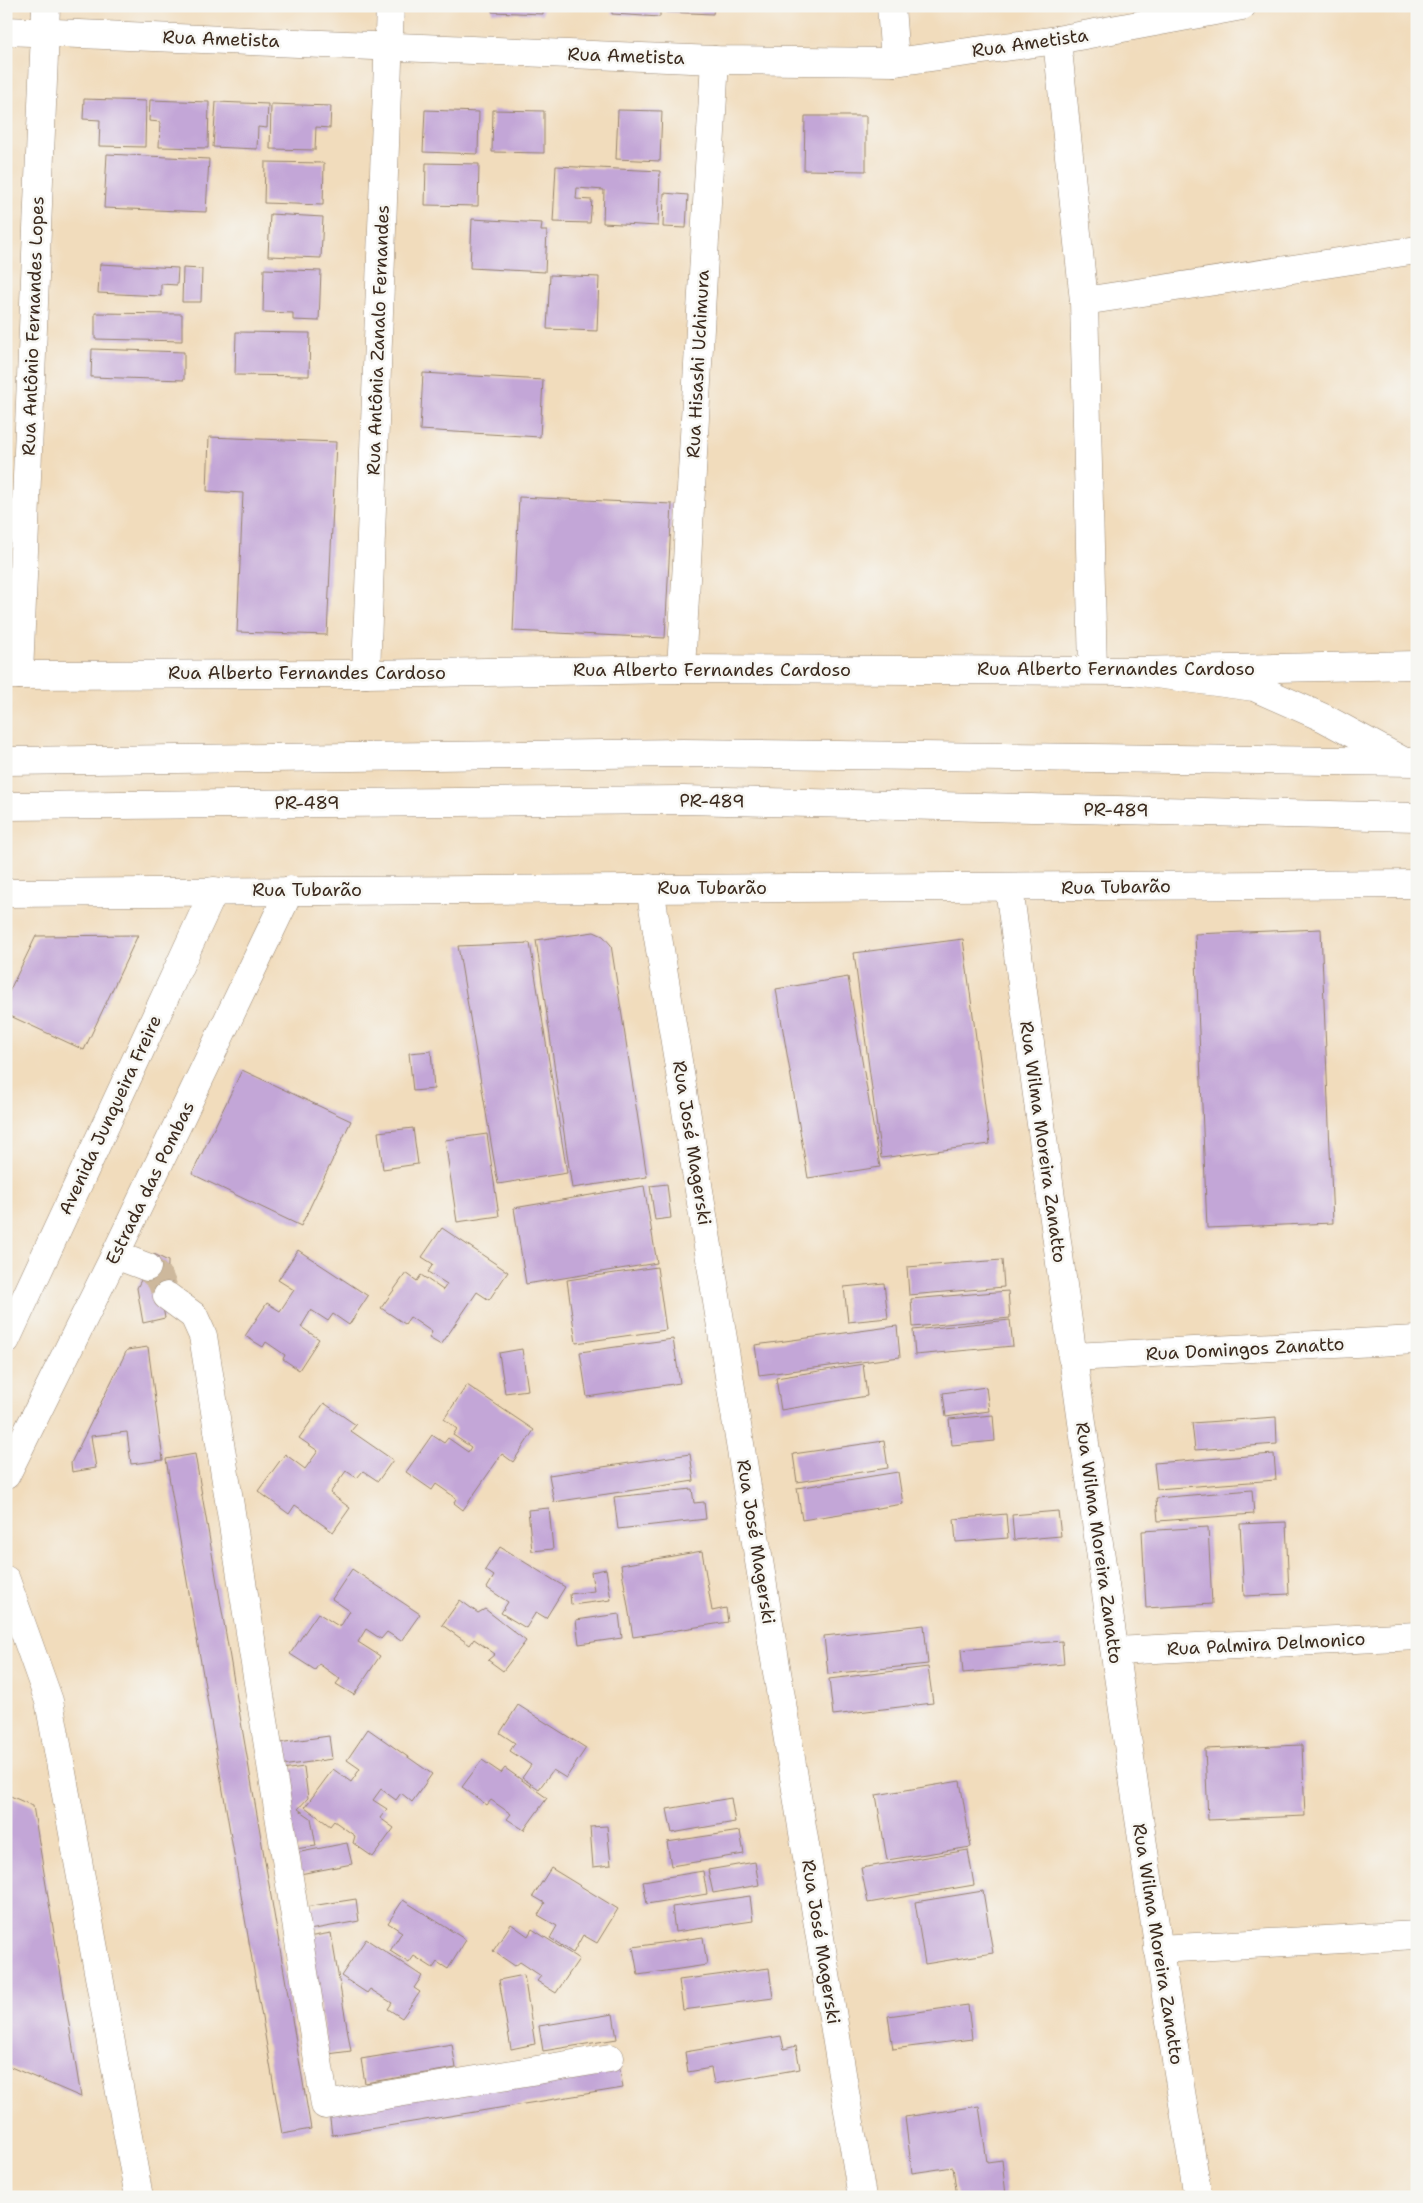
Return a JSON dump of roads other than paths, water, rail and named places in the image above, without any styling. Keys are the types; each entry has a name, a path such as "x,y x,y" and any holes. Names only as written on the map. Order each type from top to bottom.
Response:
{"street":[{"name":"Rua Antônia Zanalo Fernandes","path":"366,674 390,6"},
{"path":"891,6 896,62"},
{"name":"Rua Ametista","path":"6,31 46,19 388,46 715,60 896,62 1057,40 1165,14 1242,6"},
{"name":"Rua Antônio Fernandes Lopes","path":"13,675 46,19"},
{"path":"1057,40 1084,301 1093,670"},
{"name":"Rua Hisashi Uchimura","path":"680,668 715,60"},
{"path":"1084,301 1417,250"},
{"name":"Rua Alberto Fernandes Cardoso","path":"13,675 366,674 680,668 1133,671 1417,665"},
{"path":"1133,671 1254,687 1324,718 1411,762"},
{"path":"6,761 683,753 1411,762"},
{"name":"PR-489","path":"6,806 683,800 1417,817"},
{"name":"Rua Tubarão","path":"6,893 1417,884"},
{"name":"Rua José Magerski","path":"650,888 862,2197"},
{"name":"Rua Wilma Moreira Zanatto","path":"1008,888 1114,1651 1158,1949 1198,2197"},
{"name":"Estrada das Pombas","path":"6,1475 115,1255 290,890"},
{"name":"Avenida Junqueira Freire","path":"6,1340 214,891"},
{"path":"115,1255 146,1267"},
{"path":"167,1296 194,1316 202,1336 325,2105 610,2058"},
{"name":"Rua Domingos Zanatto","path":"1072,1357 1417,1340"},
{"path":"6,1580 50,1701 138,2197"},
{"name":"Rua Palmira Delmonico","path":"1114,1651 1417,1636"},
{"path":"1158,1949 1417,1935"}],"tunnel":[{"path":"147,1267 160,1279 167,1296"}]}
